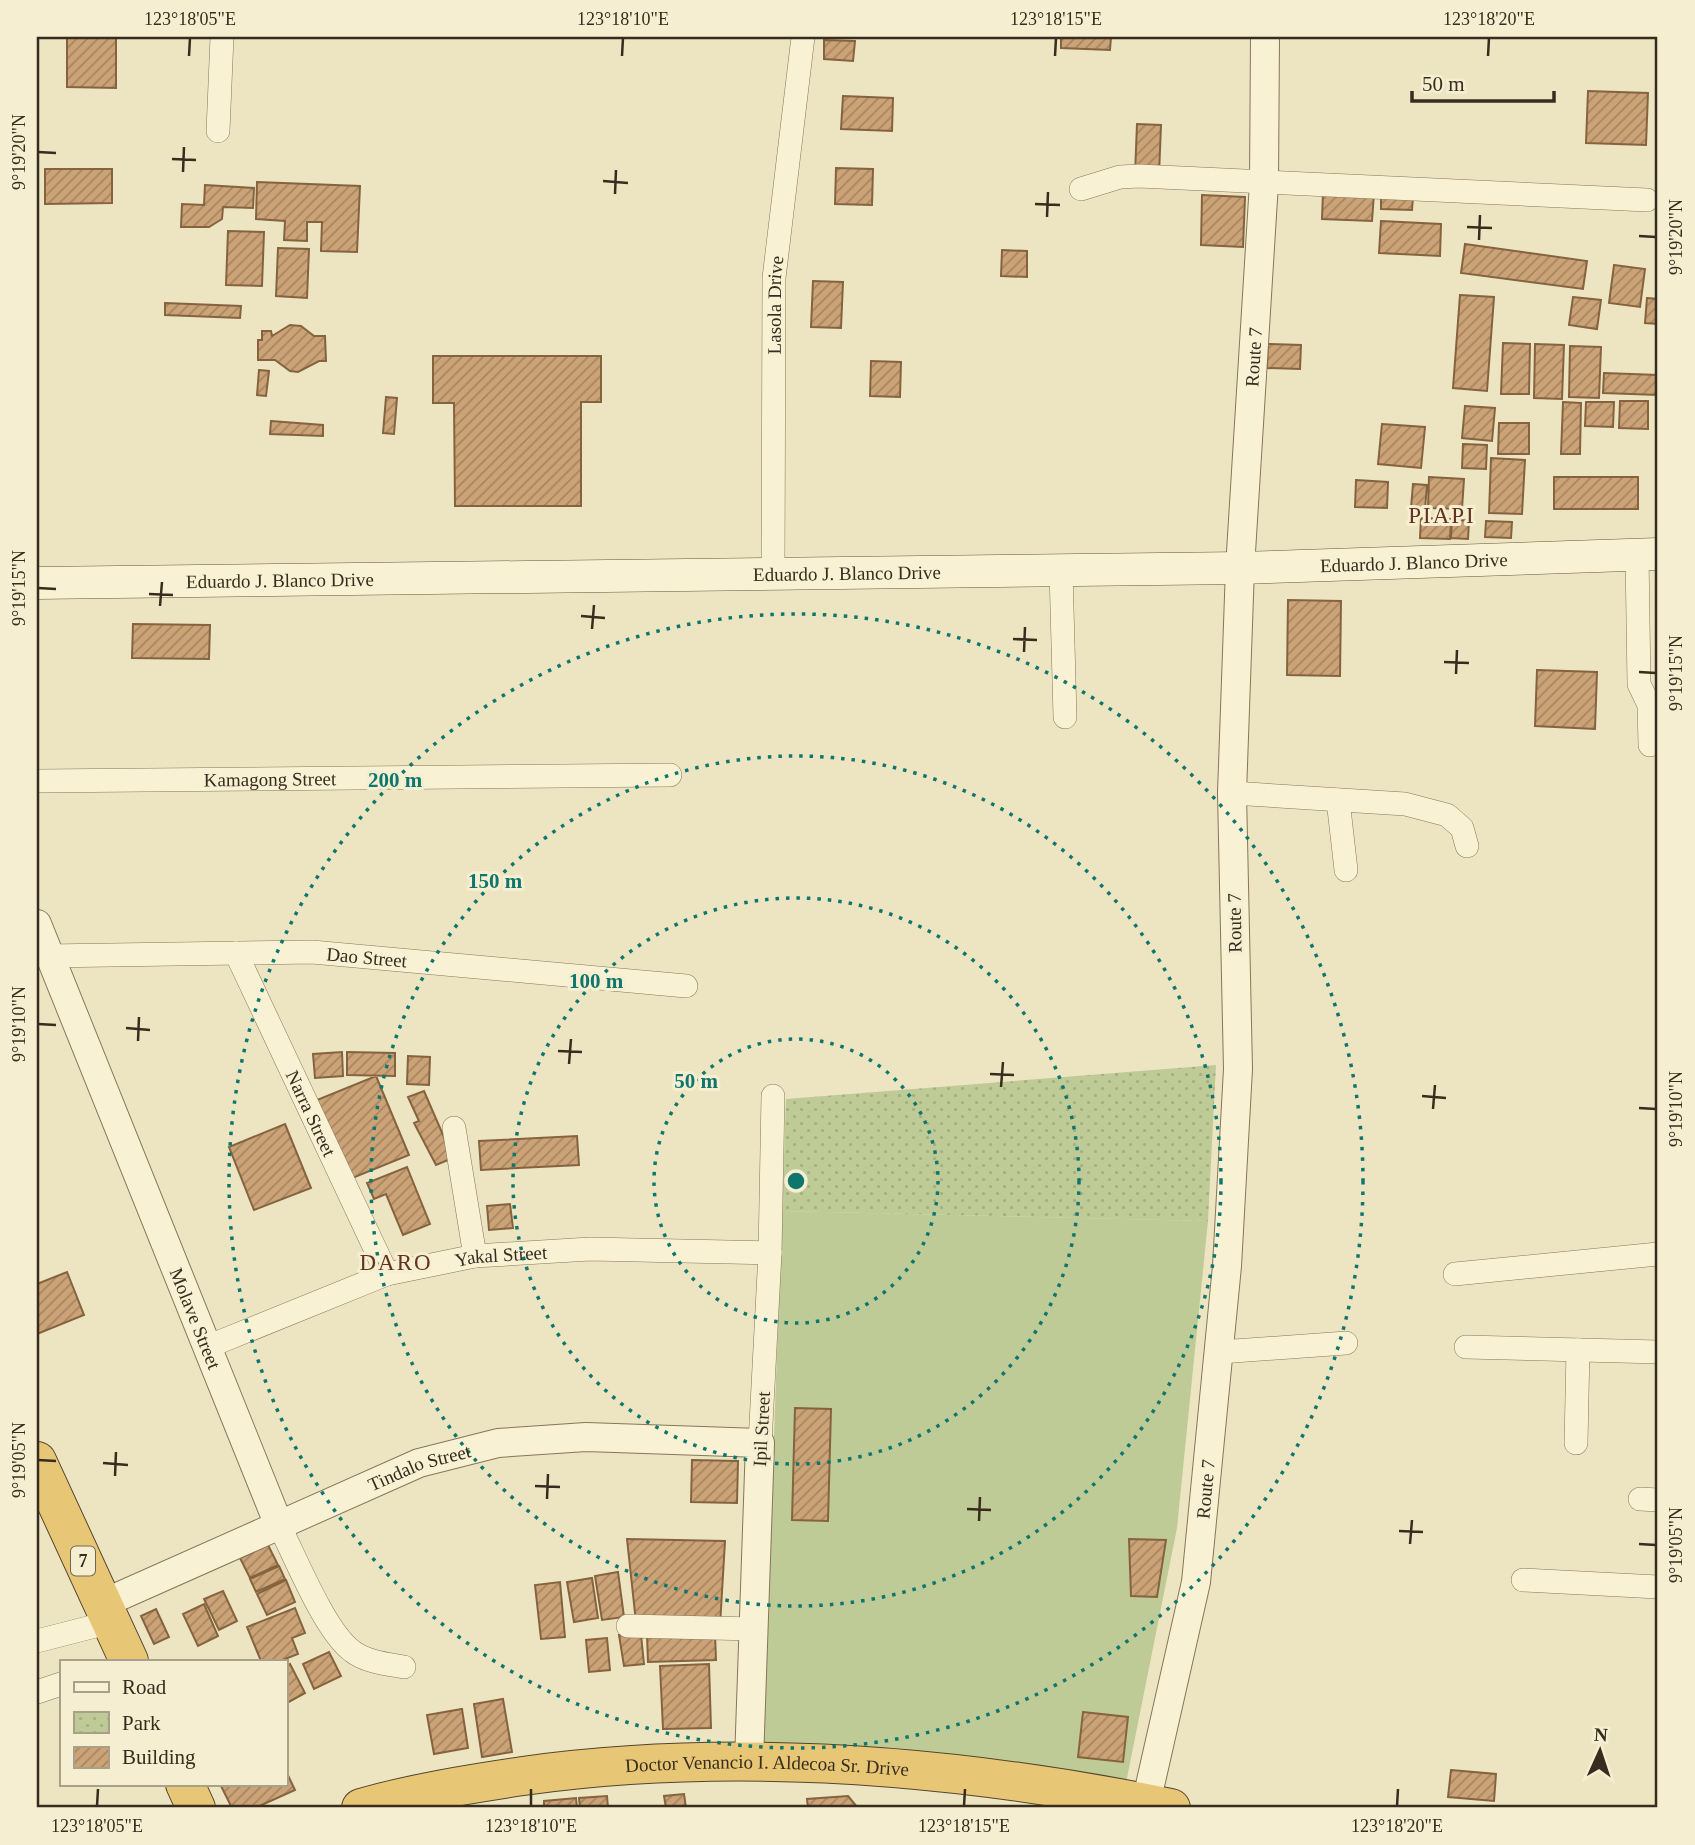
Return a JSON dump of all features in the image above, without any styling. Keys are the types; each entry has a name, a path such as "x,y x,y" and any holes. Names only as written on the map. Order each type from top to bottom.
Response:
{"highway":[{"name":"7","path":"37,1461 127,1660"},
{"name":"Doctor Venancio I. Aldecoa Sr. Drive","path":"361,1808 428,1793 561,1771 628,1765 749,1761 904,1768 1088,1800 1159,1806"},
{"path":"186,1786 196,1808"}],"main road":[{"name":"Eduardo J. Blanco Drive","path":"37,583 1240,568 1648,555"}],"street":[{"path":"218,131 222,37"},
{"name":"Lasola Drive","path":"773,575 774,278 803,37"},
{"name":"Route 7","path":"1159,1806 1196,1582 1220,1352 1238,1069 1232,793 1240,568 1264,183 1265,37"},
{"path":"1081,189 1120,177 1139,176 1647,200"},
{"path":"1648,555 1639,684 1649,705 1650,745"},
{"path":"1061,570 1065,717"},
{"name":"Kamagong Street","path":"37,781 670,775"},
{"path":"1232,793 1405,804 1447,815 1462,828 1468,846"},
{"path":"1338,800 1346,870"},
{"name":"Molave Street","path":"37,924 47,956 278,1523 334,1632 352,1652 373,1661 404,1667"},
{"name":"Dao Street","path":"47,956 312,952 685,986"},
{"name":"Narra Street","path":"236,953 387,1274"},
{"name":"Ipil Street","path":"749,1761 760,1443 770,1253 773,1096"},
{"path":"454,1128 475,1256"},
{"name":"Yakal Street","path":"207,1347 387,1274 475,1256 590,1249 770,1253"},
{"path":"1455,1274 1658,1254"},
{"path":"1220,1352 1346,1343"},
{"path":"1466,1347 1658,1352"},
{"path":"1576,1443 1578,1350"},
{"name":"Tindalo Street","path":"107,1613 278,1523 419,1463 498,1443 586,1437 760,1443"},
{"path":"1522,1580 1658,1587"},
{"path":"37,1641 107,1613"},
{"path":"628,1626 754,1629"},
{"path":"37,1692 60,1684"}],"green space":[{"path":"1216,1065 1208,1221 782,1211 786,1099"},
{"path":"782,1211 1208,1221 1177,1528 1126,1783 763,1744"}],"building":[{"path":"67,37 116,37 116,88 67,87"},
{"path":"1061,37 1111,37 1110,50 1061,48"},
{"path":"824,40 855,41 853,61 824,59"},
{"path":"1588,91 1648,93 1646,145 1586,143"},
{"path":"843,96 893,98 892,131 841,129"},
{"path":"1137,124 1161,125 1159,175 1135,174"},
{"path":"836,168 873,169 872,205 835,204"},
{"path":"45,169 112,169 112,203 45,204"},
{"path":"257,182 360,186 357,252 321,251 322,222 307,222 307,241 284,240 285,221 256,219"},
{"path":"205,185 254,188 253,208 223,207 222,219 209,227 181,227 182,204 204,205"},
{"path":"1323,191 1374,193 1372,221 1322,219"},
{"path":"1202,195 1245,197 1243,247 1201,245"},
{"path":"1381,196 1413,197 1412,210 1381,209"},
{"path":"1381,221 1441,224 1440,256 1379,253"},
{"path":"228,231 264,232 262,286 226,285"},
{"path":"1465,244 1587,261 1583,289 1461,273"},
{"path":"278,248 309,249 307,298 276,296"},
{"path":"1002,250 1027,251 1027,277 1001,276"},
{"path":"1614,265 1645,269 1640,307 1609,303"},
{"path":"813,281 843,282 841,328 811,327"},
{"path":"1460,295 1494,297 1487,391 1453,388"},
{"path":"1573,297 1601,300 1597,329 1569,325"},
{"path":"1647,298 1658,299 1658,324 1645,323"},
{"path":"165,303 241,306 240,318 165,315"},
{"path":"290,325 301,326 314,336 325,336 326,361 319,361 298,372 290,371 275,360 258,360 258,340 262,340 262,331 271,331 272,336"},
{"path":"1503,343 1530,344 1529,394 1501,394"},
{"path":"1268,344 1301,345 1300,369 1267,368"},
{"path":"1535,344 1564,345 1562,399 1534,398"},
{"path":"1570,346 1601,347 1599,398 1569,397"},
{"path":"433,356 601,356 601,402 581,402 581,506 455,506 454,403 433,403"},
{"path":"871,361 901,362 900,397 870,396"},
{"path":"259,370 269,371 266,396 257,395"},
{"path":"1604,373 1658,375 1658,395 1603,393"},
{"path":"386,397 397,398 394,434 383,433"},
{"path":"1620,401 1648,401 1648,429 1619,428"},
{"path":"1563,402 1581,403 1580,454 1561,454"},
{"path":"1586,402 1614,402 1613,427 1585,426"},
{"path":"1465,406 1495,408 1492,441 1462,438"},
{"path":"271,421 323,425 323,436 270,434"},
{"path":"1499,423 1529,423 1529,454 1498,454"},
{"path":"1382,424 1425,427 1421,468 1378,464"},
{"path":"1463,444 1487,445 1486,469 1462,468"},
{"path":"1491,458 1525,460 1522,514 1489,513"},
{"path":"1429,477 1464,479 1462,509 1428,508"},
{"path":"1554,477 1638,477 1638,509 1554,509"},
{"path":"1356,480 1388,482 1387,508 1355,507"},
{"path":"1413,484 1427,485 1425,509 1411,508"},
{"path":"1421,518 1451,519 1450,539 1420,538"},
{"path":"1452,519 1469,521 1468,539 1451,538"},
{"path":"1486,521 1512,522 1511,538 1485,537"},
{"path":"1288,600 1341,601 1340,676 1287,675"},
{"path":"133,624 210,625 209,659 132,658"},
{"path":"1537,670 1597,672 1595,729 1535,726"},
{"path":"342,1052 343,1076 315,1078 313,1054"},
{"path":"347,1052 395,1053 395,1076 347,1075"},
{"path":"408,1056 430,1057 429,1085 407,1084"},
{"path":"376,1076 409,1155 350,1179 317,1100"},
{"path":"424,1091 453,1158 436,1165 414,1123 419,1121 408,1097"},
{"path":"285,1124 311,1188 254,1210 229,1147"},
{"path":"577,1136 579,1165 481,1170 479,1141"},
{"path":"407,1167 430,1224 403,1235 386,1194 374,1199 367,1183"},
{"path":"510,1204 513,1228 489,1230 487,1206"},
{"path":"67,1272 84,1315 37,1334 37,1284"},
{"path":"795,1408 831,1409 828,1521 792,1520"},
{"path":"692,1460 738,1461 737,1503 691,1502"},
{"path":"627,1539 725,1541 720,1626 636,1622"},
{"path":"1129,1539 1166,1540 1157,1597 1131,1596"},
{"path":"268,1545 278,1565 250,1578 240,1558"},
{"path":"279,1566 285,1579 256,1592 250,1579"},
{"path":"618,1572 624,1617 602,1620 595,1576"},
{"path":"592,1578 598,1618 574,1622 567,1582"},
{"path":"286,1580 295,1602 267,1615 257,1594"},
{"path":"560,1582 565,1637 541,1639 535,1585"},
{"path":"223,1591 237,1621 219,1630 204,1599"},
{"path":"204,1604 218,1636 198,1646 183,1614"},
{"path":"295,1608 305,1633 292,1638 298,1654 283,1660 261,1660 247,1627"},
{"path":"156,1609 169,1637 154,1644 141,1616"},
{"path":"715,1633 716,1660 648,1662 647,1635"},
{"path":"619,1635 641,1635 644,1664 624,1666"},
{"path":"607,1638 610,1670 589,1672 586,1640"},
{"path":"329,1652 341,1676 314,1689 303,1664"},
{"path":"290,1664 305,1693 287,1703 287,1666"},
{"path":"709,1664 711,1728 663,1729 660,1666"},
{"path":"503,1699 512,1752 482,1757 474,1704"},
{"path":"462,1709 468,1748 434,1754 427,1715"},
{"path":"1083,1712 1128,1717 1123,1762 1078,1757"},
{"path":"1451,1770 1496,1774 1494,1801 1448,1797"},
{"path":"287,1773 295,1790 255,1808 232,1808 221,1786 287,1786"},
{"path":"684,1794 686,1808 666,1808 664,1796"},
{"path":"607,1796 608,1808 580,1808 579,1798"},
{"path":"848,1796 858,1808 808,1808 807,1799"},
{"path":"576,1798 577,1808 544,1808 544,1801"}],"district":[{"name":"PIAPI","path":"1442,515"},
{"name":"DARO","path":"396,1262"}]}
